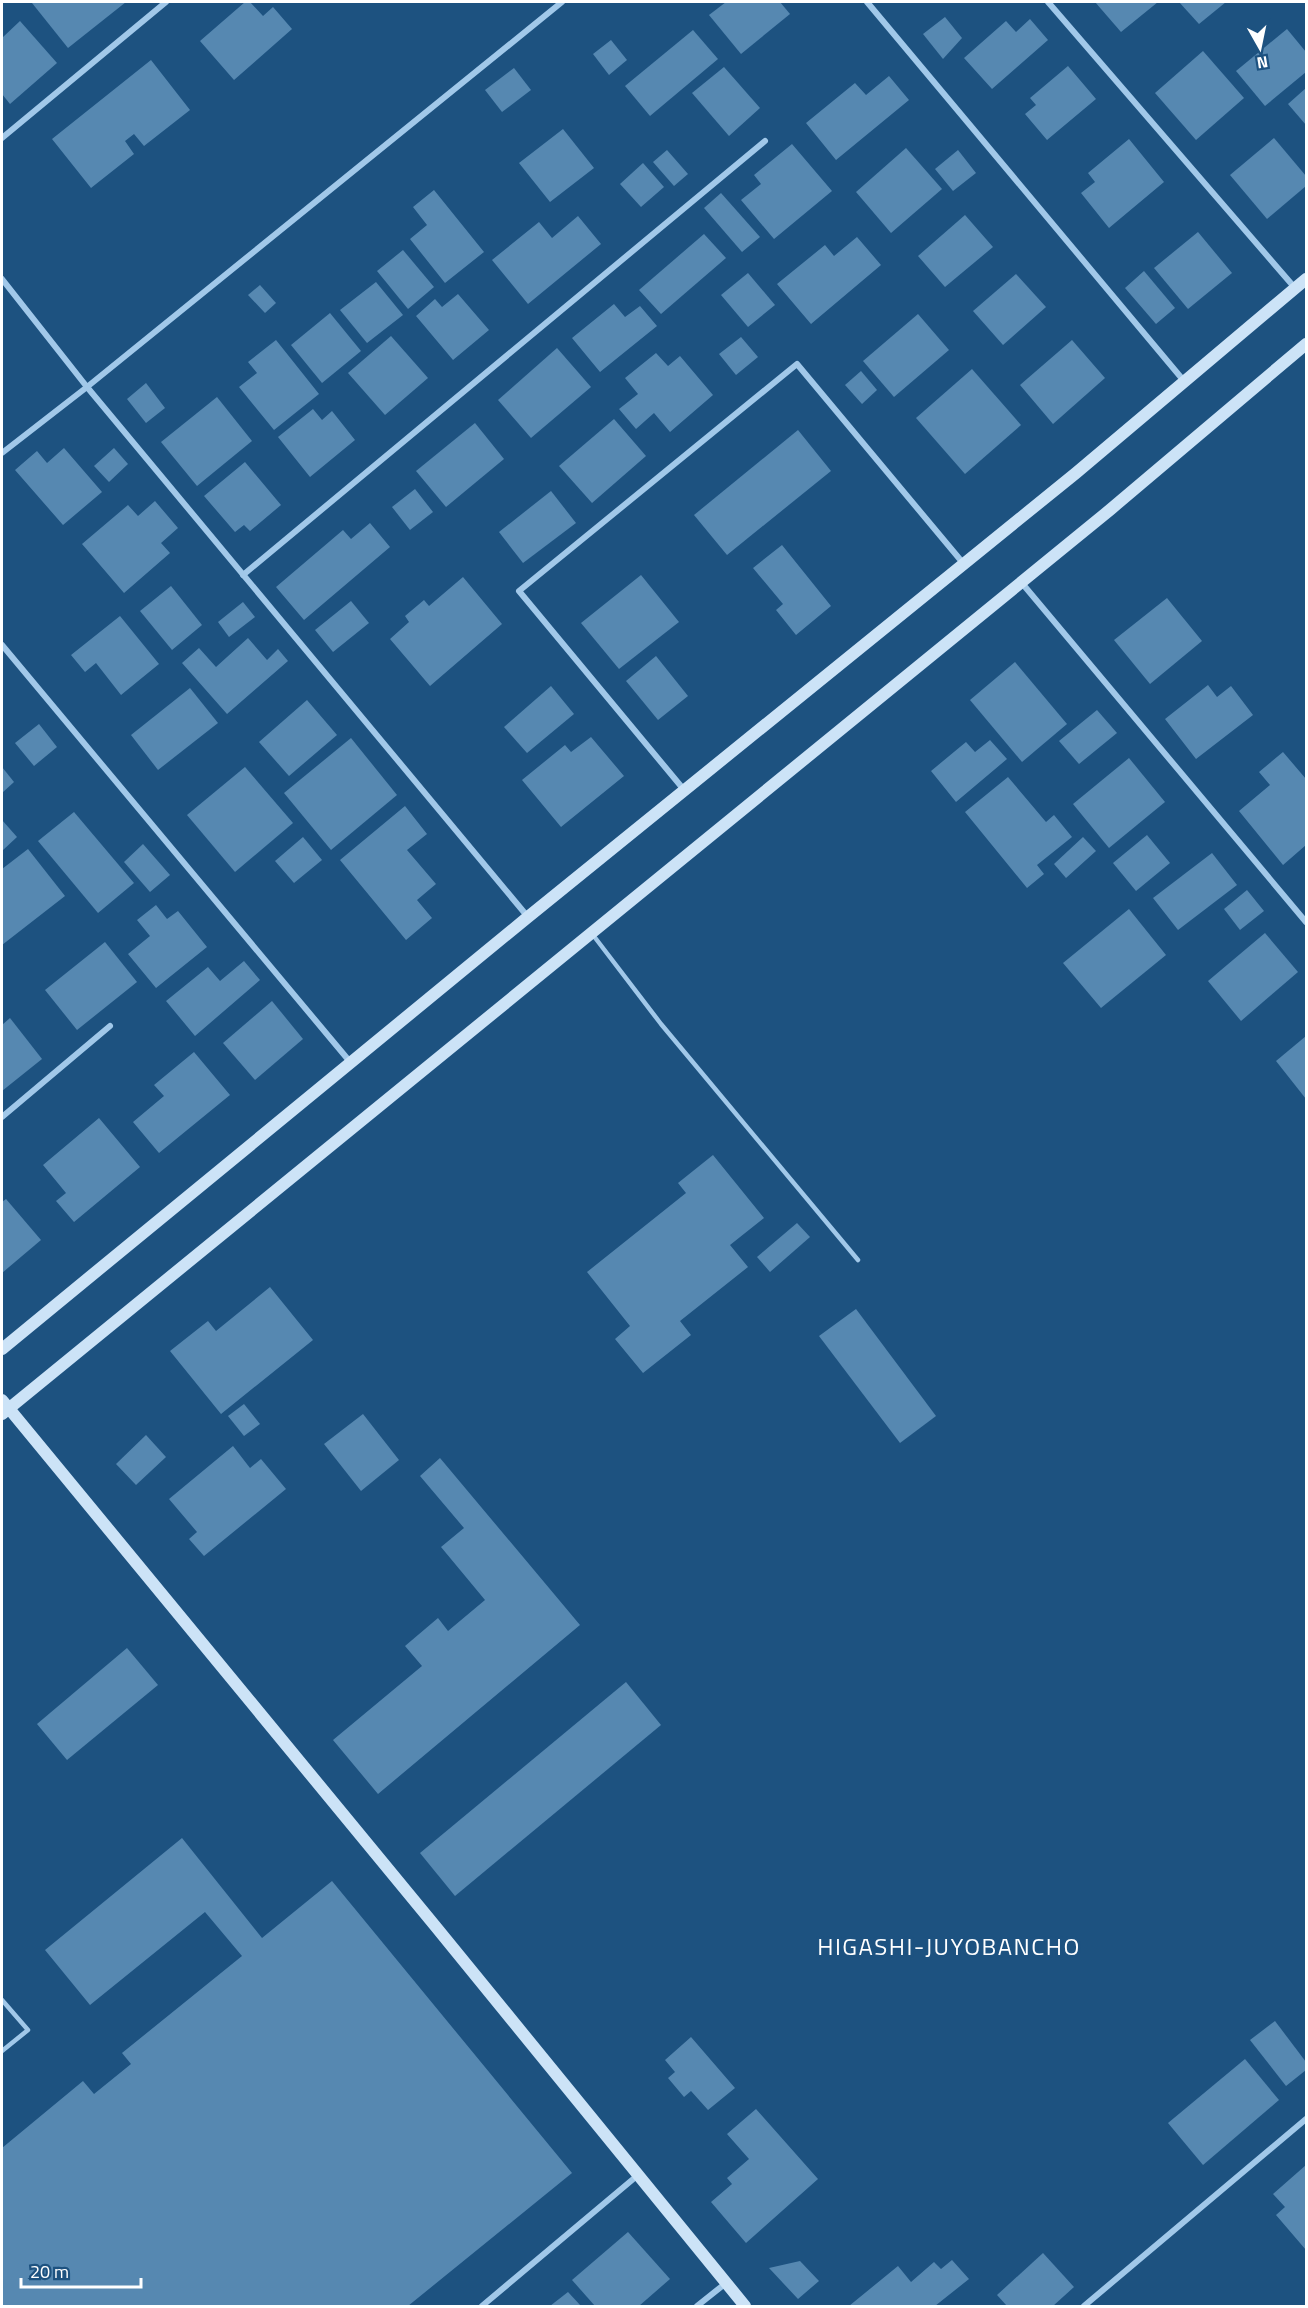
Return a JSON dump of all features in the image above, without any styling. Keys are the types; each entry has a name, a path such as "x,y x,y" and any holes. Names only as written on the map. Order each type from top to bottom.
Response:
{"street":[{"path":"2,138 166,2"},
{"path":"2,453 87,387 562,2"},
{"path":"867,2 1184,381"},
{"path":"1048,2 1295,288"},
{"path":"243,575 765,141"},
{"path":"2,279 87,387 528,917"},
{"path":"2,1349 528,917 1076,473 1306,279"},
{"path":"745,2307 429,1918 4,1407 1021,582 1306,344"},
{"path":"685,791 519,591 796,364 963,564"},
{"path":"1021,582 1306,922"},
{"path":"2,645 352,1063"},
{"path":"2,1117 110,1026"},
{"path":"1084,2307 1306,2119"},
{"path":"482,2307 638,2175"},
{"path":"697,2307 726,2283"}],"lane":[{"path":"591,933 661,1024 858,1260"},
{"path":"2,2000 28,2030 2,2051"}],"building":[{"path":"126,2 68,48 32,3"},
{"path":"245,2 250,2 263,16 273,7 292,29 234,80 200,41"},
{"path":"726,2 780,2 790,14 741,54 709,15"},
{"path":"1095,2 1158,2 1121,32"},
{"path":"1179,2 1226,2 1199,24"},
{"path":"945,17 962,38 943,59 923,34"},
{"path":"1030,19 1048,40 992,89 964,58 1006,21 1016,32"},
{"path":"20,21 57,63 10,104 2,94 2,38"},
{"path":"1287,29 1306,52 1306,72 1265,106 1236,71"},
{"path":"693,30 718,59 650,116 625,86"},
{"path":"611,40 627,60 609,75 593,54"},
{"path":"1203,51 1244,98 1196,140 1155,93"},
{"path":"151,60 190,110 144,146 134,134 125,141 134,154 91,188 52,139"},
{"path":"1068,66 1096,99 1047,140 1025,114 1036,105 1030,98"},
{"path":"724,67 760,108 729,136 692,93"},
{"path":"514,68 531,90 502,112 485,90"},
{"path":"889,76 909,100 836,160 806,123 855,83 866,95"},
{"path":"1306,88 1306,125 1288,104"},
{"path":"563,129 594,168 550,202 519,163"},
{"path":"1274,138 1306,176 1306,186 1267,219 1230,175"},
{"path":"1129,139 1164,182 1109,228 1081,193 1095,182 1088,173"},
{"path":"792,144 832,191 774,239 741,200 761,184 754,175"},
{"path":"906,148 942,189 891,233 856,192"},
{"path":"667,150 688,174 674,186 653,162"},
{"path":"958,150 976,173 953,191 935,169"},
{"path":"643,163 664,187 641,207 620,184"},
{"path":"434,190 484,252 445,283 410,239 427,225 413,207"},
{"path":"721,193 760,237 742,252 704,208"},
{"path":"965,215 993,247 945,287 918,256"},
{"path":"578,216 601,244 528,304 492,260 539,222 552,238"},
{"path":"1198,232 1232,273 1188,309 1154,268"},
{"path":"704,234 726,258 661,314 639,290"},
{"path":"857,237 881,265 811,324 777,284 825,245 834,256"},
{"path":"403,250 434,287 408,309 377,271"},
{"path":"1144,271 1175,308 1156,324 1125,288"},
{"path":"748,273 775,305 748,327 721,295"},
{"path":"1016,274 1046,307 1003,345 973,311"},
{"path":"376,282 403,315 367,343 340,310"},
{"path":"260,285 276,303 265,313 248,295"},
{"path":"458,294 489,330 453,360 416,316 435,299 442,307"},
{"path":"614,304 625,317 640,306 657,326 600,372 572,338"},
{"path":"330,313 361,351 322,383 291,345"},
{"path":"918,314 949,350 894,397 863,361"},
{"path":"391,336 428,378 385,415 348,373"},
{"path":"741,337 758,357 736,375 719,354"},
{"path":"276,340 319,394 274,430 239,387 257,373 248,362"},
{"path":"1072,340 1105,378 1053,424 1020,385"},
{"path":"557,348 591,387 531,438 498,400"},
{"path":"656,353 668,366 680,356 713,395 670,432 654,413 636,429 619,409 638,394 625,378"},
{"path":"972,369 1021,425 965,474 916,418"},
{"path":"861,371 877,390 862,404 845,385"},
{"path":"146,383 165,408 146,423 127,399"},
{"path":"217,397 252,441 197,486 161,442"},
{"path":"313,409 322,420 332,411 355,440 310,477 278,437"},
{"path":"614,419 646,456 592,503 559,466"},
{"path":"475,423 504,459 446,507 416,471"},
{"path":"798,430 831,471 727,555 694,515"},
{"path":"64,448 102,492 63,525 15,470 37,451 47,463"},
{"path":"114,448 128,464 109,482 94,466"},
{"path":"245,462 281,505 250,531 244,525 235,532 204,496"},
{"path":"415,489 433,512 410,530 392,507"},
{"path":"551,491 576,523 523,563 499,532"},
{"path":"155,501 178,528 161,543 170,553 124,593 82,544 128,505 138,516"},
{"path":"370,523 390,547 304,620 276,587 343,530 351,539"},
{"path":"782,545 831,606 796,635 776,610 783,604 753,568"},
{"path":"641,575 679,622 619,669 581,623"},
{"path":"463,577 502,624 430,686 390,639 409,622 405,616 424,600 429,606"},
{"path":"171,586 202,625 172,650 140,611"},
{"path":"1167,598 1202,641 1150,684 1114,640"},
{"path":"351,601 369,623 333,652 315,630"},
{"path":"243,602 255,617 229,637 218,622"},
{"path":"120,616 159,664 121,695 96,663 85,672 71,655"},
{"path":"248,638 267,660 278,649 288,661 227,714 182,663 199,648 216,667"},
{"path":"656,656 688,696 658,720 626,681"},
{"path":"1015,662 1067,724 1022,762 970,700"},
{"path":"1208,685 1217,697 1231,686 1253,715 1196,759 1165,719"},
{"path":"551,686 574,714 527,753 504,727"},
{"path":"190,688 218,723 158,770 131,735"},
{"path":"307,700 337,735 289,776 259,742"},
{"path":"1097,710 1117,733 1079,764 1059,741"},
{"path":"39,724 57,747 34,766 15,743"},
{"path":"591,737 624,776 561,827 522,780 565,745 571,752"},
{"path":"351,738 397,795 331,850 284,793"},
{"path":"990,740 1007,759 956,802 931,771 966,742 975,752"},
{"path":"1283,752 1306,779 1306,845 1283,865 1239,811 1270,785 1259,772"},
{"path":"1129,758 1165,802 1109,848 1073,804"},
{"path":"2,767 14,782 2,793"},
{"path":"245,767 293,823 235,872 187,815"},
{"path":"1008,777 1046,822 1054,815 1072,837 1037,865 1044,874 1027,888 965,812"},
{"path":"405,806 427,834 407,850 436,884 417,900 432,918 406,940 340,860"},
{"path":"74,812 134,883 98,913 38,841"},
{"path":"2,820 17,837 2,851"},
{"path":"1147,835 1170,863 1136,891 1113,863"},
{"path":"303,837 322,860 294,883 275,861"},
{"path":"1083,837 1096,851 1066,878 1054,864"},
{"path":"143,844 170,875 150,892 124,862"},
{"path":"28,849 65,896 2,945 2,869"},
{"path":"1212,853 1237,885 1178,930 1153,898"},
{"path":"1247,890 1264,911 1240,930 1224,909"},
{"path":"156,905 167,919 178,911 207,947 156,988 128,954 150,936 137,920"},
{"path":"1129,909 1166,955 1101,1008 1063,963"},
{"path":"1265,933 1298,972 1241,1021 1208,981"},
{"path":"105,942 137,982 77,1030 45,990"},
{"path":"244,961 260,980 195,1036 166,1001 208,967 220,981"},
{"path":"272,1001 303,1039 255,1080 223,1043"},
{"path":"10,1018 42,1059 2,1091 2,1025"},
{"path":"1306,1036 1306,1099 1276,1061"},
{"path":"194,1052 230,1095 159,1153 133,1122 164,1096 154,1085"},
{"path":"99,1118 140,1167 74,1222 56,1201 66,1193 43,1165"},
{"path":"713,1155 764,1218 730,1245 748,1267 680,1321 691,1335 643,1373 615,1339 630,1326 587,1272 686,1193 678,1183"},
{"path":"6,1199 41,1240 2,1273 2,1202"},
{"path":"797,1223 810,1237 770,1272 757,1257"},
{"path":"270,1287 313,1340 221,1414 170,1351 208,1321 216,1331"},
{"path":"856,1309 936,1416 900,1443 819,1336"},
{"path":"244,1404 260,1424 244,1436 228,1416"},
{"path":"363,1414 399,1460 361,1491 324,1444"},
{"path":"146,1435 166,1457 136,1485 116,1464"},
{"path":"233,1446 250,1468 261,1459 286,1489 204,1556 189,1539 197,1532 169,1499"},
{"path":"440,1458 580,1625 378,1794 333,1740 422,1666 405,1646 438,1618 448,1631 485,1600 441,1547 464,1528 420,1476"},
{"path":"127,1648 158,1685 67,1760 37,1724"},
{"path":"626,1682 661,1725 455,1896 420,1853"},
{"path":"182,1838 262,1938 332,1881 572,2173 408,2306 2,2306 2,2148 83,2081 94,2094 131,2064 122,2053 242,1956 205,1912 90,2005 45,1950"},
{"path":"1275,2021 1306,2062 1306,2070 1286,2086 1250,2040"},
{"path":"691,2037 735,2088 708,2110 691,2091 684,2097 668,2078 675,2072 665,2060"},
{"path":"1245,2059 1279,2100 1203,2165 1168,2123"},
{"path":"756,2109 818,2179 746,2243 711,2202 732,2184 727,2178 749,2159 727,2134"},
{"path":"1306,2165 1306,2250 1276,2215 1285,2207 1273,2194"},
{"path":"628,2232 670,2279 639,2306 595,2306 572,2280"},
{"path":"1043,2253 1074,2287 1053,2306 1007,2306 997,2295"},
{"path":"952,2260 969,2279 935,2306 849,2306 898,2266 911,2282 934,2262 941,2269"},
{"path":"800,2261 819,2281 798,2299 769,2268"},
{"path":"568,2292 581,2306 550,2306"}],"district":[{"name":"HIGASHI-JUYOBANCHO","path":"949,1946"}]}
